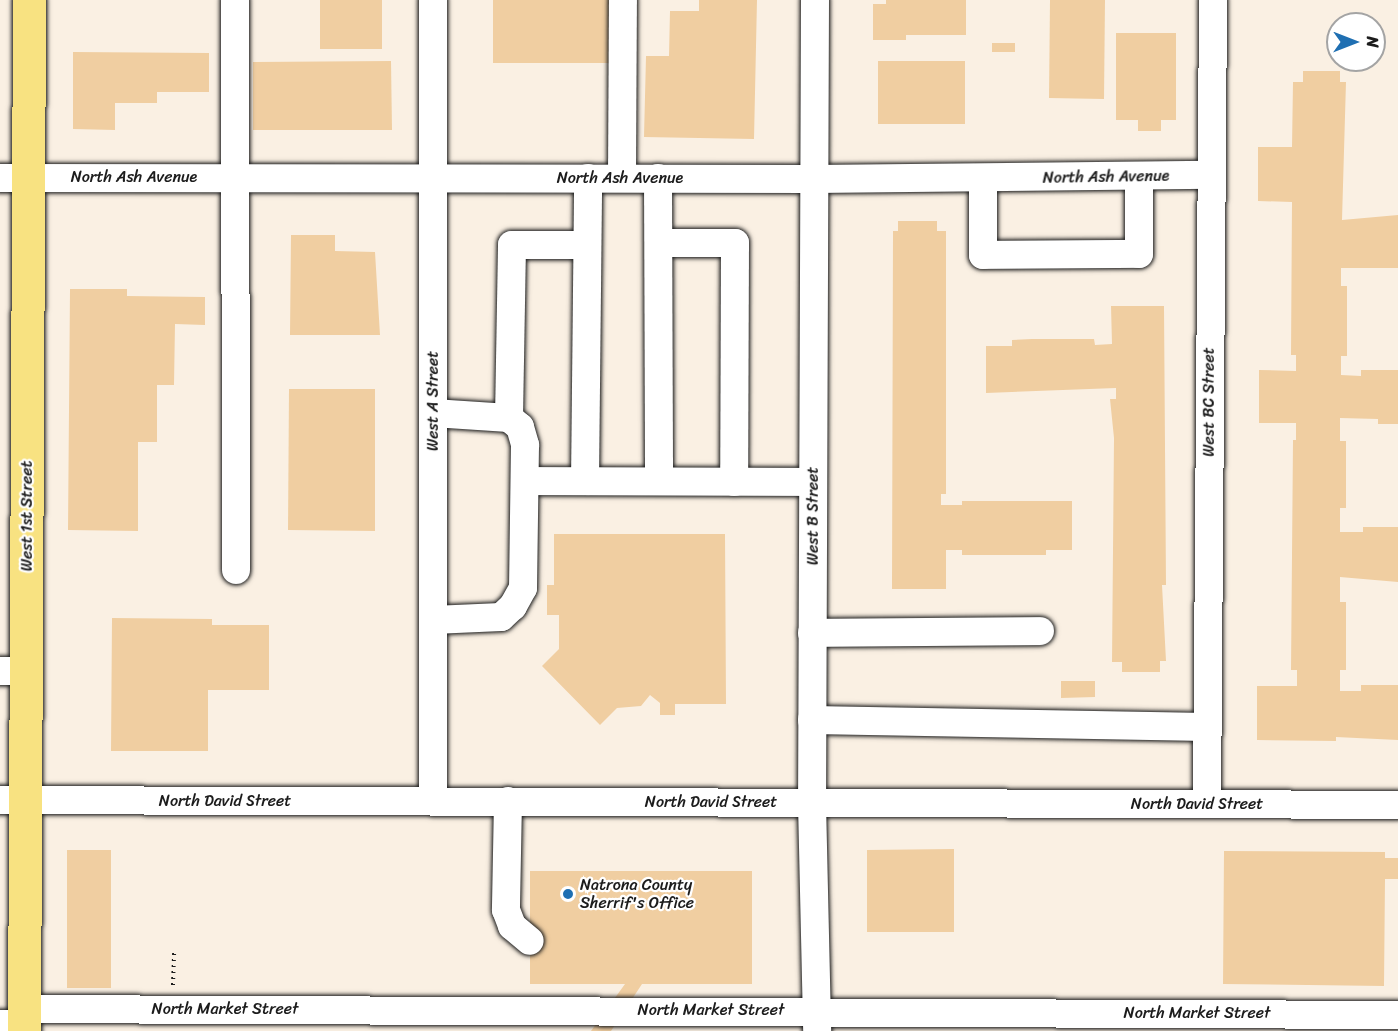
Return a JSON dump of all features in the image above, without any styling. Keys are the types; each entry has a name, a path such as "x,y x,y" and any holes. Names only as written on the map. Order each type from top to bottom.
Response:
{"main road":[{"name":"West 1st Street","path":"18,1022 12,800 15,178 29,0"}],"street":[{"path":"235,0 236,570"},
{"name":"West A Street","path":"433,0 433,801"},
{"path":"622,178 623,0"},
{"name":"West B Street","path":"815,0 812,803 816,1021"},
{"name":"West BC Street","path":"1206,804 1213,0"},
{"name":"North Ash Avenue","path":"15,178 432,177 814,180 1211,175"},
{"path":"984,178 984,255 1139,254 1139,176"},
{"path":"585,481 588,178"},
{"path":"658,178 659,481"},
{"path":"658,243 735,243 734,482"},
{"path":"509,418 512,245 587,245"},
{"path":"433,413 509,418 520,427 525,481 523,588 513,606 501,617 484,620 433,620"},
{"path":"525,481 813,482"},
{"path":"812,633 1040,631"},
{"path":"812,720 1207,727"},
{"name":"North David Street","path":"12,800 1398,805"},
{"path":"508,801 506,910 512,926 530,941"},
{"name":"North Market Street","path":"18,1022 816,1021 1398,1015"}],"path":[{"path":"173,985 174,950"}],"building":[{"path":"320,0 382,0 382,49 320,49"},
{"path":"493,0 613,0 613,63 493,63"},
{"path":"699,0 757,0 754,139 644,137 646,56 669,56 670,11 699,11"},
{"path":"886,0 966,0 966,35 906,35 906,40 873,40 873,4 886,4"},
{"path":"1050,0 1105,0 1104,99 1049,98"},
{"path":"1116,33 1176,33 1176,120 1161,120 1161,131 1138,131 1138,120 1116,120"},
{"path":"992,43 1015,43 1015,52 992,52"},
{"path":"73,52 209,53 209,92 157,92 157,103 115,103 115,130 73,129"},
{"path":"391,61 392,130 253,130 253,62"},
{"path":"878,61 965,61 965,124 878,124"},
{"path":"1303,71 1326,71 1340,72 1340,82 1346,82 1342,220 1398,215 1398,268 1341,268 1341,286 1347,286 1347,356 1341,356 1341,375 1361,376 1361,370 1398,370 1398,424 1378,424 1378,419 1340,418 1340,441 1346,441 1346,508 1340,508 1340,532 1363,532 1363,527 1398,527 1398,582 1340,577 1340,602 1346,602 1346,670 1340,670 1340,691 1361,691 1361,685 1398,685 1398,740 1336,737 1336,741 1257,740 1257,686 1297,686 1297,670 1291,670 1293,440 1296,440 1296,423 1259,423 1259,370 1296,371 1296,355 1291,355 1292,202 1258,201 1258,147 1292,147 1293,82 1303,82"},
{"path":"898,221 937,221 937,231 946,231 946,494 941,494 941,505 962,505 962,501 1072,501 1072,550 1046,550 1046,555 962,555 962,550 946,550 946,589 892,589 893,231 898,231"},
{"path":"291,235 335,235 335,251 375,252 380,335 290,335"},
{"path":"70,289 127,289 127,296 205,297 205,325 175,324 174,385 157,385 157,442 138,442 138,531 68,530"},
{"path":"1111,306 1164,306 1166,585 1162,585 1166,661 1160,661 1160,672 1122,672 1122,662 1112,662 1114,438 1110,399 1116,399 1116,388 986,393 986,346 1012,346 1012,340 1032,339 1094,339 1095,345 1112,344"},
{"path":"289,389 375,389 375,531 288,530"},
{"path":"554,534 725,534 726,704 675,704 675,715 660,715 660,703 650,695 641,706 617,708 600,725 542,666 559,649 559,615 547,615 547,585 554,585"},
{"path":"112,618 212,619 212,625 269,625 269,690 208,690 208,751 111,751"},
{"path":"1061,681 1095,681 1095,697 1061,698"},
{"path":"954,849 954,932 867,932 867,850"},
{"path":"67,850 111,850 111,988 67,988"},
{"path":"1224,851 1385,852 1385,858 1398,858 1398,879 1385,879 1384,986 1223,984"},
{"path":"530,871 752,871 752,984 642,984 611,1031 591,1031 625,984 530,984"}],"place":[{"name":"Natrona County Sherrif's Office","path":"568,894"}]}
